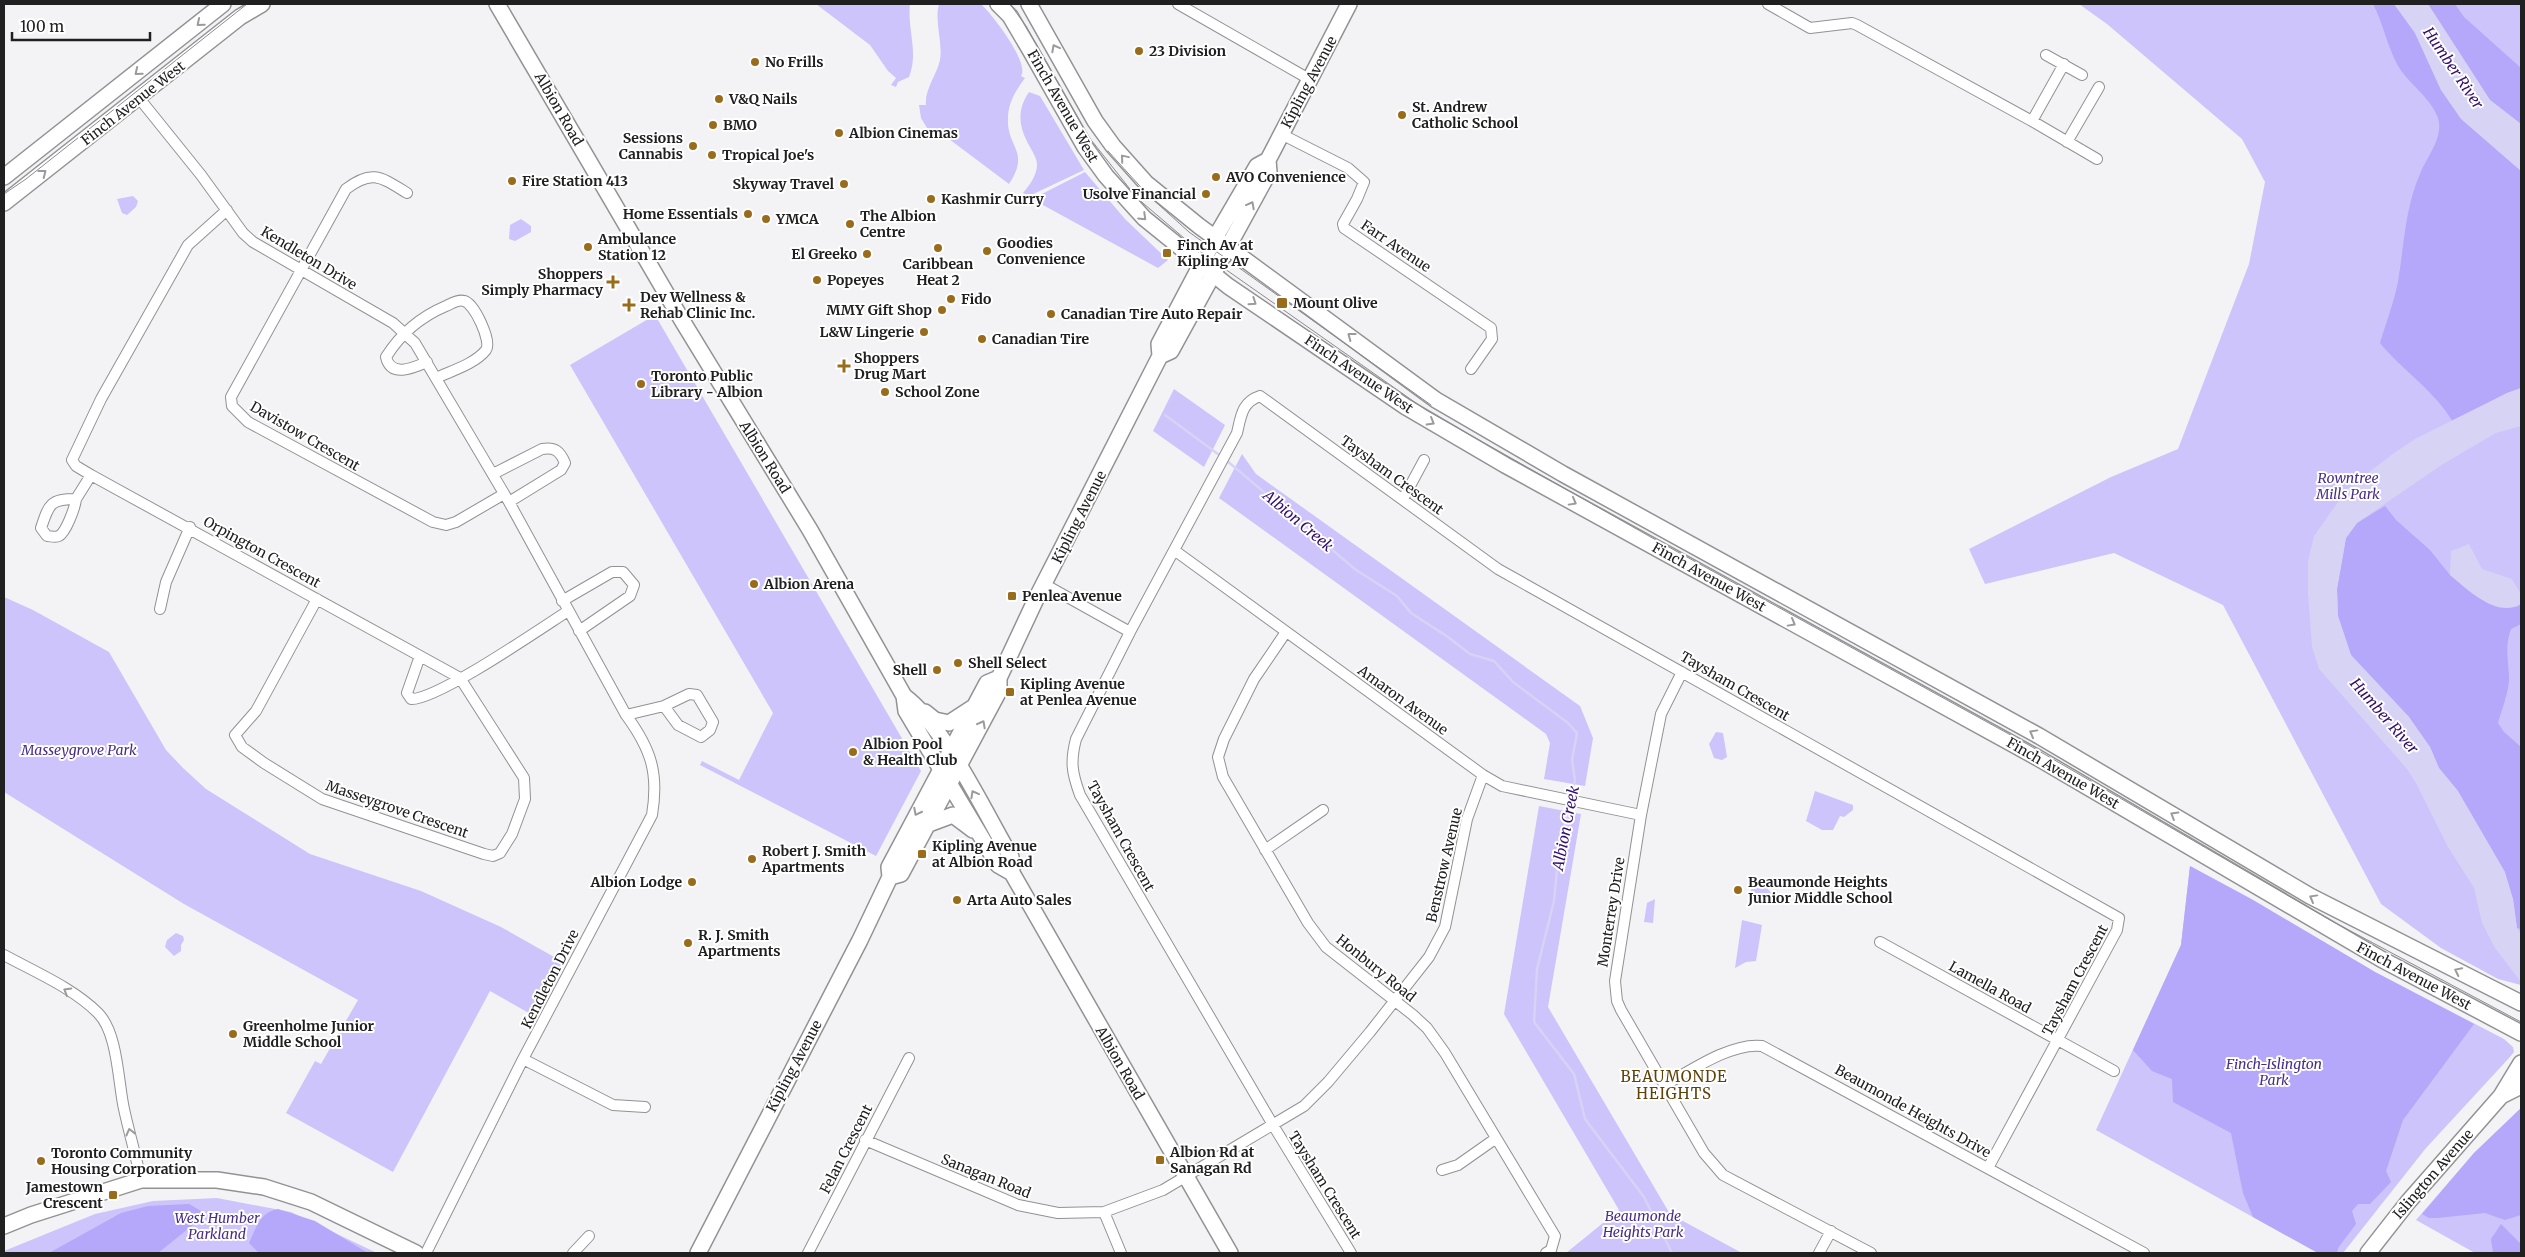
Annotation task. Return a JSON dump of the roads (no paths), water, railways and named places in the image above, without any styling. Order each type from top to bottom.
[{"type":"main road","name":"Finch Avenue West","points":[[4,177],[222,4]]},
{"type":"main road","name":"Finch Avenue West","points":[[4,203],[240,17],[262,4]]},
{"type":"main road","name":"Finch Avenue West","points":[[998,4],[1015,24],[1085,148],[1106,176],[1144,218],[1207,270],[1406,407],[1497,460],[2038,758],[2381,959],[2516,1030]]},
{"type":"main road","name":"Finch Avenue West","points":[[1030,4],[1078,91],[1113,146],[1146,183],[1228,248],[1312,306],[1436,400],[1572,479],[2039,736],[2310,896],[2521,1003]]},
{"type":"main road","name":"Kipling Avenue","points":[[890,878],[901,874],[999,691],[999,678],[1044,584],[1160,356],[1159,344],[1207,270],[1228,248],[1269,172],[1268,160],[1349,4]]},
{"type":"main road","name":"Albion Road","points":[[500,7],[683,322],[810,530],[904,696],[906,710],[948,784],[998,865],[1012,873]]},
{"type":"main road","name":"Kipling Avenue","points":[[1207,270],[1215,238],[1257,166],[1268,160]]},
{"type":"main road","name":"Kipling Avenue","points":[[698,1253],[860,940],[890,878],[889,867],[940,769],[987,683],[999,678]]},
{"type":"main road","name":"Albion Road","points":[[904,696],[919,707],[959,766],[1011,857],[1012,873],[1184,1177],[1230,1253]]},
{"type":"main road","points":[[919,707],[935,720],[949,723],[975,706]]},
{"type":"main road","points":[[926,825],[953,815],[977,833]]},
{"type":"main road","name":"Islington Avenue","points":[[2368,1253],[2408,1202],[2501,1096],[2519,1066]]},
{"type":"main road","name":"Islington Avenue","points":[[2501,1096],[2521,1086]]},
{"type":"main road","points":[[4,1226],[31,1215],[141,1180],[203,1179],[241,1182],[264,1187],[320,1206],[416,1253]]},
{"type":"street","points":[[1178,4],[1309,79]]},
{"type":"street","points":[[1768,4],[1810,28],[1852,23],[2097,159]]},
{"type":"street","points":[[2046,55],[2082,75]]},
{"type":"street","points":[[2032,122],[2064,64]]},
{"type":"street","points":[[2068,142],[2099,86]]},
{"type":"street","name":"Kendleton Drive","points":[[139,98],[243,233],[253,242],[393,322],[405,332],[427,362],[493,474],[626,715],[641,735],[652,762],[656,782],[652,815],[523,1059],[426,1253]]},
{"type":"street","name":"Farr Avenue","points":[[1281,134],[1348,168],[1364,182],[1343,224],[1344,228],[1362,238],[1492,328],[1492,339],[1471,369]]},
{"type":"street","points":[[302,271],[340,198],[346,189],[360,178],[369,176],[389,182],[407,193]]},
{"type":"street","name":"Orpington Crescent","points":[[226,210],[188,245],[95,412],[72,460],[76,466],[91,475],[190,527],[460,678]]},
{"type":"street","name":"Davistow Crescent","points":[[302,271],[232,398],[232,406],[248,422],[433,522],[446,525],[456,522],[506,498]]},
{"type":"street","points":[[427,362],[402,371],[393,369],[387,364],[386,357],[405,332],[426,314],[458,301],[466,301],[471,305],[489,343],[486,350],[459,368],[436,378]]},
{"type":"street","name":"Taysham Crescent","points":[[1351,1253],[1273,1125],[1080,795],[1073,776],[1071,758],[1076,739],[1130,632],[1232,441],[1244,406],[1252,398],[1260,396],[1498,569],[2119,918],[2117,930],[2059,1041],[1988,1168]]},
{"type":"street","points":[[493,474],[542,449],[551,448],[560,452],[565,463],[561,470],[506,498]]},
{"type":"street","points":[[1403,499],[1424,460]]},
{"type":"street","points":[[76,499],[91,475]]},
{"type":"street","points":[[160,609],[166,582],[190,527]]},
{"type":"street","name":"Amaron Avenue","points":[[1174,550],[1483,775],[1502,786],[1641,815]]},
{"type":"street","points":[[562,601],[612,572],[623,572],[634,585],[630,596],[579,631]]},
{"type":"street","points":[[1044,584],[1130,632]]},
{"type":"street","name":"Masseygrove Crescent","points":[[317,599],[256,711],[235,735],[238,742],[264,763],[322,799],[493,856],[500,853],[512,834],[525,799],[524,778],[460,678]]},
{"type":"street","points":[[420,656],[407,693],[411,699],[422,698],[460,678],[568,611]]},
{"type":"street","name":"Honbury Road","points":[[1286,632],[1254,679],[1224,739],[1218,757],[1227,788],[1308,923],[1326,948],[1413,1015],[1438,1042],[1555,1236],[1551,1250],[1546,1253]]},
{"type":"street","name":"Monterrey Drive","points":[[1682,672],[1661,714],[1641,815],[1616,969],[1617,1001],[1704,1154],[1723,1175],[1871,1253]]},
{"type":"street","points":[[626,715],[664,706],[689,694],[697,695],[713,722],[710,730],[701,737],[678,725],[664,706]]},
{"type":"street","name":"Benstrow Avenue","points":[[1184,1177],[1304,1106],[1328,1082],[1429,957],[1445,927],[1467,819],[1483,775]]},
{"type":"street","points":[[1265,850],[1323,810]]},
{"type":"street","name":"Lamella Road","points":[[1880,942],[2114,1071]]},
{"type":"street","points":[[4,955],[74,995],[98,1014],[106,1024],[112,1043],[124,1107],[141,1180]]},
{"type":"street","name":"Beaumonde Heights Drive","points":[[1665,1085],[1735,1048],[1751,1044],[1762,1046],[2144,1253]]},
{"type":"street","name":"Felan Crescent","points":[[808,1253],[909,1058]]},
{"type":"street","points":[[523,1059],[613,1105],[645,1106]]},
{"type":"street","points":[[1442,1170],[1458,1165],[1495,1139]]},
{"type":"street","name":"Sanagan Road","points":[[865,1140],[1018,1205],[1058,1213],[1104,1212],[1163,1190],[1184,1177]]},
{"type":"street","points":[[1104,1212],[1121,1253]]},
{"type":"street","points":[[1819,1253],[1831,1231]]},
{"type":"street","points":[[573,1253],[588,1236]]},
{"type":"water","name":"Humber River","points":[[2394,4],[2428,4],[2490,100],[2521,124],[2521,171],[2461,119],[2441,90],[2415,33]]},
{"type":"water","name":"Humber River","points":[[2521,388],[2521,426],[2496,433],[2443,464],[2357,523],[2346,538],[2337,589],[2338,616],[2351,655],[2409,717],[2430,747],[2439,768],[2458,791],[2505,872],[2513,899],[2517,928],[2521,935],[2521,982],[2495,948],[2482,923],[2474,888],[2448,847],[2407,769],[2319,669],[2312,647],[2308,561],[2314,536],[2347,489],[2415,439],[2507,393]]},
{"type":"water","points":[[2469,544],[2482,569],[2512,579],[2521,594],[2521,604],[2512,608],[2492,605],[2474,594],[2450,575],[2451,551]]},
{"type":"waterway","name":"Albion Creek","points":[[1165,415],[1222,457]]},
{"type":"waterway","name":"Albion Creek","points":[[1226,460],[1356,570],[1397,596],[1411,613],[1470,654],[1494,661],[1513,682],[1568,723],[1577,733],[1572,760],[1575,780],[1571,796]]},
{"type":"waterway","name":"Albion Creek","points":[[1570,802],[1559,849],[1554,901],[1537,969],[1534,1022],[1574,1074],[1585,1119],[1644,1197],[1672,1253]]},
{"type":"tram line","points":[[4,194],[26,179],[247,4]]},
{"type":"tram line","points":[[1010,4],[1026,26],[1088,136],[1137,198],[1198,250],[1426,410],[1656,540],[2027,744],[2330,920],[2521,1022]]},
{"type":"tram line","points":[[1108,151],[1148,195],[1189,232],[1431,405]]},
{"type":"place","name":"23 Division","points":[[1139,51]]},
{"type":"place","name":"No Frills","points":[[755,62]]},
{"type":"place","name":"V&Q Nails","points":[[719,99]]},
{"type":"place","name":"St. Andrew Catholic School","points":[[1402,115]]},
{"type":"place","name":"BMO","points":[[713,125]]},
{"type":"place","name":"Albion Cinemas","points":[[839,133]]},
{"type":"place","name":"Sessions Cannabis","points":[[693,146]]},
{"type":"place","name":"Tropical Joe's","points":[[712,155]]},
{"type":"place","name":"AVO Convenience","points":[[1216,177]]},
{"type":"place","name":"Fire Station 413","points":[[512,181]]},
{"type":"place","name":"Skyway Travel","points":[[844,184]]},
{"type":"place","name":"Usolve Financial","points":[[1206,194]]},
{"type":"place","name":"Kashmir Curry","points":[[931,199]]},
{"type":"place","name":"Home Essentials","points":[[748,214]]},
{"type":"place","name":"YMCA","points":[[766,219]]},
{"type":"place","name":"The Albion Centre","points":[[850,224]]},
{"type":"place","name":"Ambulance Station 12","points":[[588,247]]},
{"type":"place","name":"Caribbean Heat 2","points":[[938,248]]},
{"type":"place","name":"Goodies Convenience","points":[[987,251]]},
{"type":"place","name":"Finch Av at Kipling Av","points":[[1167,253]]},
{"type":"place","name":"El Greeko","points":[[867,254]]},
{"type":"place","name":"Popeyes","points":[[817,280]]},
{"type":"place","name":"Shoppers Simply Pharmacy","points":[[613,282]]},
{"type":"place","name":"Fido","points":[[951,299]]},
{"type":"place","name":"Mount Olive","points":[[1282,303]]},
{"type":"place","name":"Dev Wellness & Rehab Clinic Inc.","points":[[629,305]]},
{"type":"place","name":"MMY Gift Shop","points":[[942,310]]},
{"type":"place","name":"Canadian Tire Auto Repair","points":[[1051,314]]},
{"type":"place","name":"L&W Lingerie","points":[[924,332]]},
{"type":"place","name":"Canadian Tire","points":[[982,339]]},
{"type":"place","name":"Shoppers Drug Mart","points":[[844,366]]},
{"type":"place","name":"Toronto Public Library - Albion","points":[[641,384]]},
{"type":"place","name":"School Zone","points":[[885,392]]},
{"type":"place","name":"Albion Arena","points":[[754,584]]},
{"type":"place","name":"Penlea Avenue","points":[[1012,596]]},
{"type":"place","name":"Shell Select","points":[[958,663]]},
{"type":"place","name":"Shell","points":[[937,670]]},
{"type":"place","name":"Kipling Avenue at Penlea Avenue","points":[[1010,692]]},
{"type":"place","name":"Albion Pool & Health Club","points":[[853,752]]},
{"type":"place","name":"Kipling Avenue at Albion Road","points":[[922,854]]},
{"type":"place","name":"Robert J. Smith Apartments","points":[[752,859]]},
{"type":"place","name":"Albion Lodge","points":[[692,882]]},
{"type":"place","name":"Beaumonde Heights Junior Middle School","points":[[1738,890]]},
{"type":"place","name":"Arta Auto Sales","points":[[957,900]]},
{"type":"place","name":"R. J. Smith Apartments","points":[[688,943]]},
{"type":"place","name":"Greenholme Junior Middle School","points":[[233,1034]]},
{"type":"place","name":"Albion Rd at Sanagan Rd","points":[[1160,1160]]},
{"type":"place","name":"Toronto Community Housing Corporation","points":[[41,1161]]},
{"type":"place","name":"Jamestown Crescent","points":[[113,1195]]},
{"type":"district","name":"BEAUMONDE HEIGHTS","points":[[1674,1086]]},
{"type":"park label","name":"Rowntree Mills Park","points":[[2348,486]]},
{"type":"park label","name":"Masseygrove Park","points":[[79,750]]},
{"type":"park label","name":"Finch-Islington Park","points":[[2274,1072]]},
{"type":"park label","name":"Beaumonde Heights Park","points":[[1643,1224]]},
{"type":"park label","name":"West Humber Parkland","points":[[217,1226]]}]
